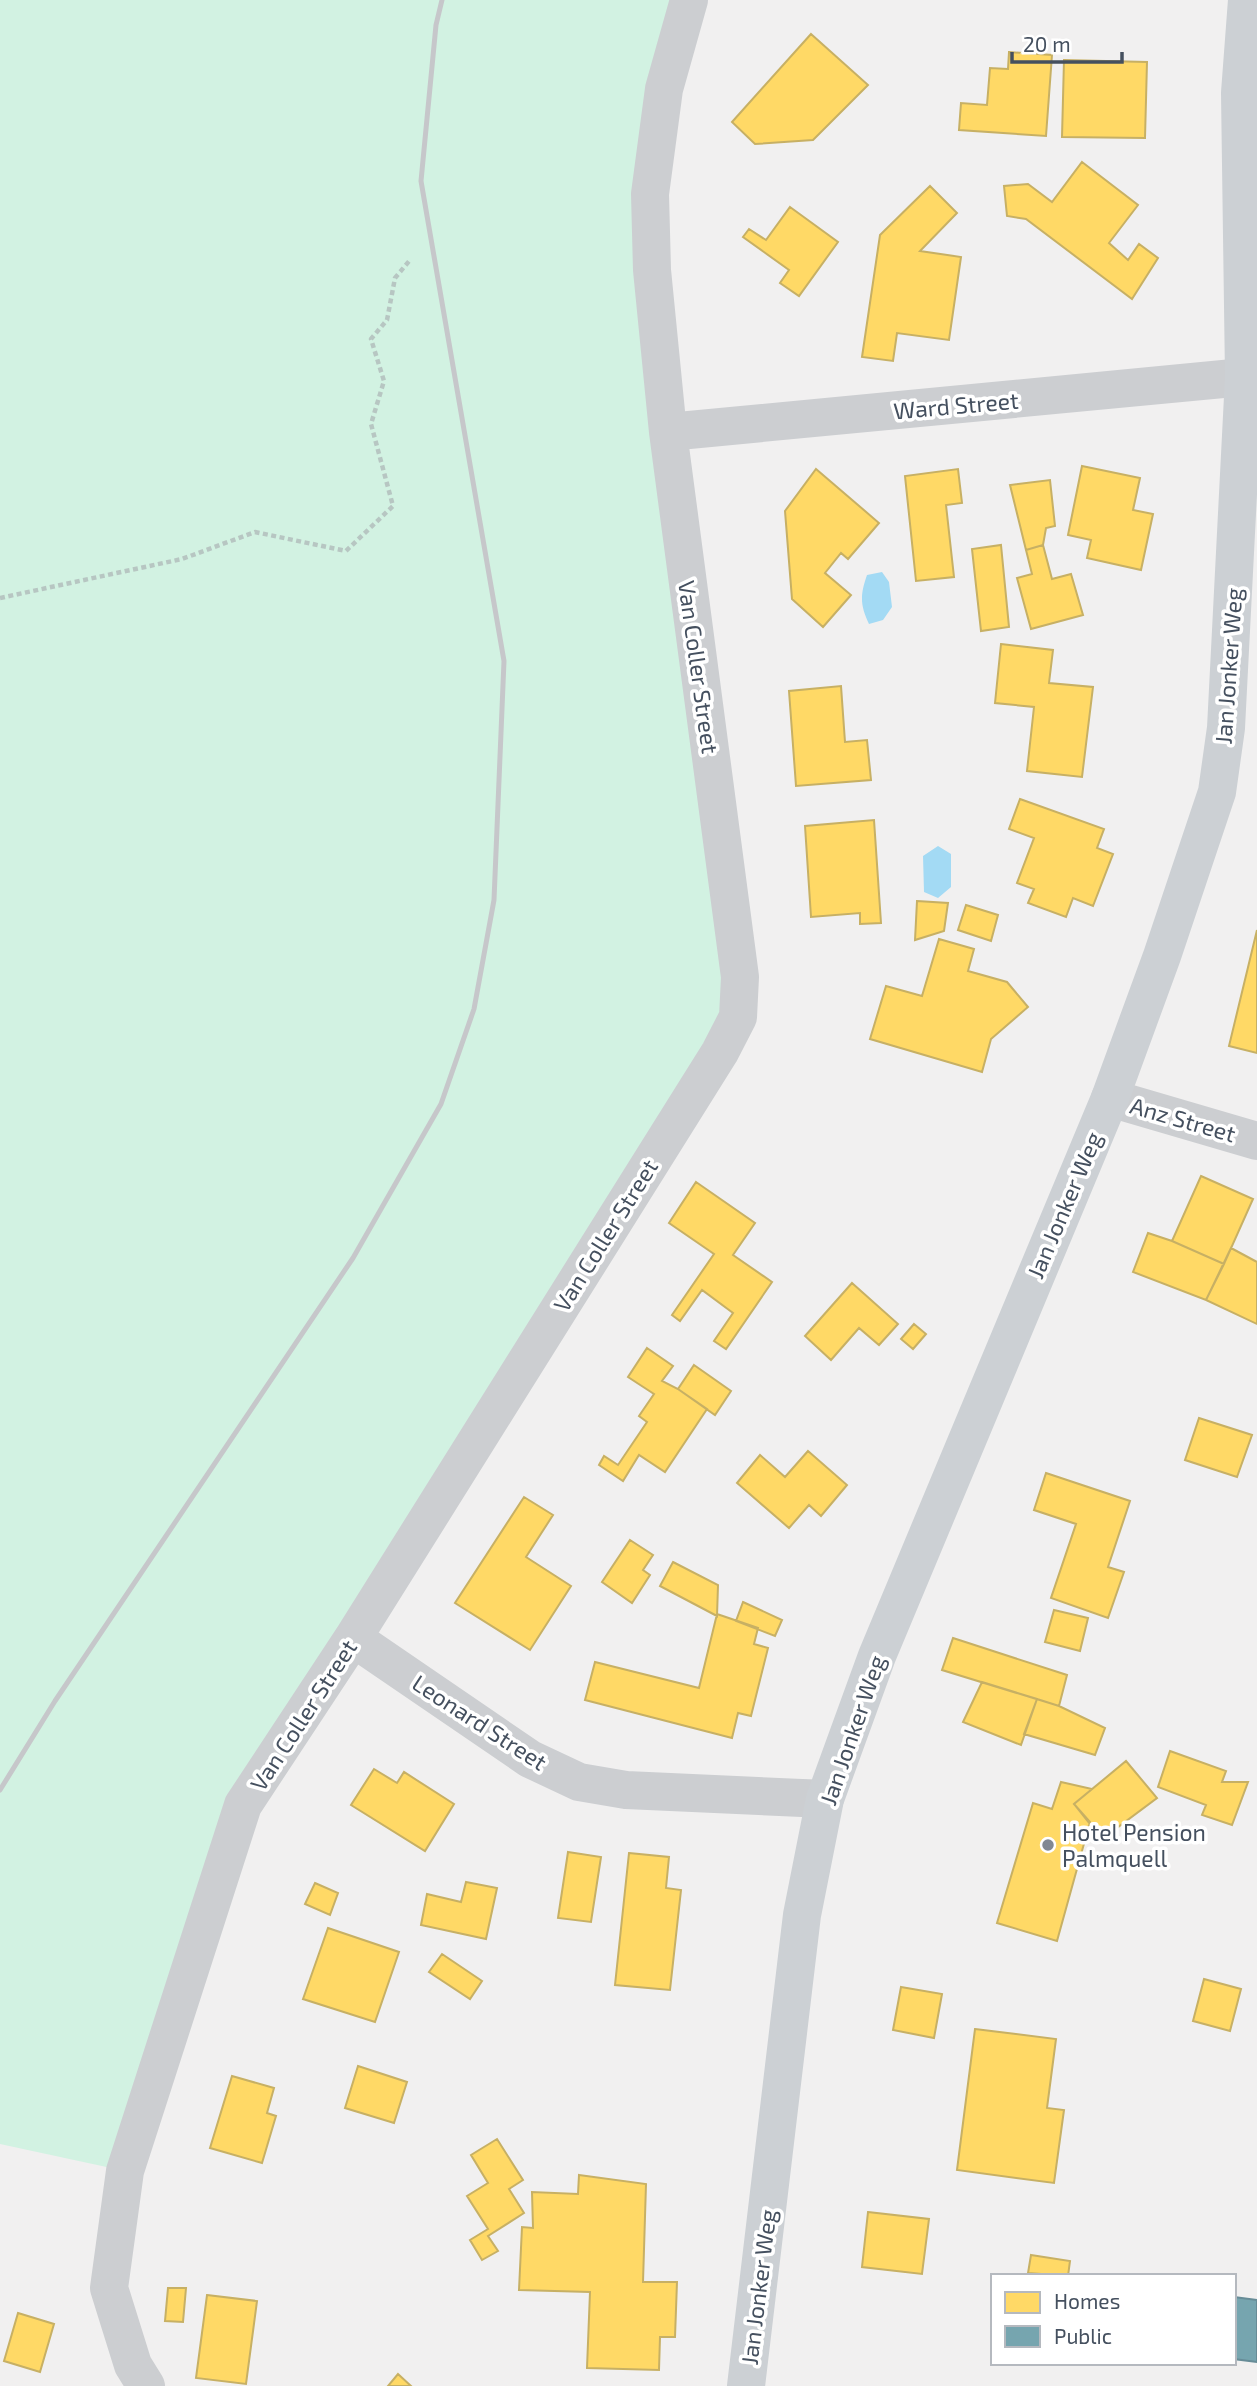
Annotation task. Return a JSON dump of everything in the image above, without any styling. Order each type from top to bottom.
[{"type":"main road","name":"Jan Jonker Weg","points":[[746,2386],[802,1915],[825,1799],[877,1656],[1110,1098],[1217,793],[1226,728],[1244,377],[1240,93],[1247,0]]},
{"type":"street","name":"Van Coller Street","points":[[146,2386],[133,2365],[109,2288],[125,2171],[243,1805],[353,1638],[720,1052],[738,1017],[740,977],[668,432],[652,270],[650,194],[664,89],[689,0]]},
{"type":"street","name":"Ward Street","points":[[668,432],[1244,377]]},
{"type":"street","name":"Anz Street","points":[[1110,1098],[1257,1141]]},
{"type":"street","name":"Leonard Street","points":[[353,1638],[530,1759],[579,1782],[626,1790],[825,1799]]},
{"type":"path","points":[[0,598],[182,559],[255,531],[346,551],[393,506],[371,424],[384,381],[371,338],[387,320],[395,278],[410,260]]},
{"type":"green space","points":[[0,0],[689,0],[650,194],[738,1017],[243,1805],[125,2171],[0,2144]]},
{"type":"water","points":[[882,572],[889,582],[892,607],[883,620],[869,624],[862,600],[863,588],[867,575]]},
{"type":"water","points":[[938,846],[951,854],[951,887],[938,898],[924,892],[923,856]]},
{"type":"building: Homes","points":[[811,34],[868,85],[813,140],[755,144],[732,122]]},
{"type":"building: Homes","points":[[1009,52],[1052,55],[1046,136],[959,130],[961,103],[987,105],[990,68],[1008,69]]},
{"type":"building: Homes","points":[[1064,60],[1147,62],[1145,138],[1062,137]]},
{"type":"building: Homes","points":[[1082,162],[1138,205],[1109,243],[1128,260],[1139,244],[1158,258],[1132,299],[1026,219],[1007,216],[1004,186],[1028,184],[1052,202]]},
{"type":"building: Homes","points":[[930,186],[957,213],[920,251],[961,257],[949,340],[897,333],[893,361],[862,357],[880,235]]},
{"type":"building: Homes","points":[[790,207],[838,242],[799,296],[780,283],[789,270],[743,237],[749,229],[766,240]]},
{"type":"building: Homes","points":[[1082,466],[1140,478],[1133,510],[1153,514],[1141,570],[1087,558],[1091,540],[1068,535]]},
{"type":"building: Homes","points":[[816,469],[879,523],[848,559],[841,553],[825,573],[851,595],[823,627],[792,599],[785,511]]},
{"type":"building: Homes","points":[[958,469],[962,503],[946,505],[954,577],[916,581],[905,476]]},
{"type":"building: Homes","points":[[1050,480],[1055,526],[1046,528],[1043,545],[1026,550],[1010,485]]},
{"type":"building: Homes","points":[[1001,545],[1009,627],[981,631],[972,549]]},
{"type":"building: Homes","points":[[1043,545],[1052,579],[1071,574],[1083,615],[1031,629],[1017,578],[1032,574],[1026,550]]},
{"type":"building: Homes","points":[[1001,644],[1053,650],[1049,683],[1093,687],[1082,777],[1027,771],[1034,707],[995,703]]},
{"type":"building: Homes","points":[[841,686],[845,742],[867,740],[871,780],[796,786],[789,691]]},
{"type":"building: Homes","points":[[1020,799],[1104,829],[1097,848],[1113,854],[1093,906],[1073,898],[1066,917],[1028,903],[1034,889],[1017,883],[1034,838],[1009,829]]},
{"type":"building: Homes","points":[[874,820],[881,923],[860,924],[860,913],[811,917],[805,826]]},
{"type":"building: Homes","points":[[917,901],[948,903],[944,931],[915,940]]},
{"type":"building: Homes","points":[[966,905],[998,915],[991,941],[958,930]]},
{"type":"building: Homes","points":[[1257,930],[1257,1053],[1229,1046]]},
{"type":"building: Homes","points":[[939,939],[974,949],[968,971],[1007,982],[1028,1007],[991,1039],[982,1072],[870,1039],[886,986],[922,996]]},
{"type":"building: Homes","points":[[1201,1176],[1253,1199],[1224,1264],[1172,1241]]},
{"type":"building: Homes","points":[[696,1182],[755,1223],[733,1255],[772,1282],[726,1349],[714,1341],[733,1313],[702,1290],[680,1321],[672,1315],[714,1254],[669,1223]]},
{"type":"building: Homes","points":[[1148,1233],[1224,1264],[1206,1300],[1133,1272]]},
{"type":"building: Homes","points":[[1231,1248],[1257,1262],[1257,1324],[1206,1300]]},
{"type":"building: Homes","points":[[852,1283],[898,1324],[879,1345],[859,1328],[831,1360],[805,1336]]},
{"type":"building: Homes","points":[[914,1324],[926,1334],[913,1349],[901,1339]]},
{"type":"building: Homes","points":[[647,1348],[673,1366],[662,1381],[707,1409],[665,1472],[639,1455],[623,1481],[599,1465],[604,1456],[618,1465],[647,1422],[639,1416],[654,1394],[628,1377]]},
{"type":"building: Homes","points":[[694,1365],[731,1391],[715,1415],[678,1389]]},
{"type":"building: Homes","points":[[1199,1418],[1252,1435],[1237,1477],[1185,1460]]},
{"type":"building: Homes","points":[[808,1451],[847,1485],[821,1516],[809,1505],[789,1528],[737,1483],[760,1455],[785,1477]]},
{"type":"building: Homes","points":[[1046,1473],[1130,1501],[1108,1567],[1124,1572],[1108,1618],[1051,1598],[1076,1524],[1034,1510]]},
{"type":"building: Homes","points":[[524,1497],[553,1515],[526,1557],[571,1586],[530,1650],[455,1603]]},
{"type":"building: Homes","points":[[630,1540],[653,1555],[643,1570],[650,1575],[632,1603],[602,1582]]},
{"type":"building: Homes","points":[[673,1562],[718,1585],[717,1616],[660,1586]]},
{"type":"building: Homes","points":[[743,1602],[782,1620],[775,1636],[736,1621]]},
{"type":"building: Homes","points":[[1054,1610],[1088,1618],[1080,1651],[1045,1642]]},
{"type":"building: Homes","points":[[717,1614],[758,1628],[754,1644],[768,1648],[751,1716],[738,1713],[732,1738],[585,1700],[595,1662],[699,1688]]},
{"type":"building: Homes","points":[[953,1638],[1067,1675],[1059,1706],[942,1670]]},
{"type":"building: Homes","points":[[982,1682],[1037,1699],[1021,1745],[963,1722]]},
{"type":"building: Homes","points":[[1037,1699],[1059,1706],[1105,1728],[1095,1755],[1024,1734]]},
{"type":"building: Homes","points":[[1170,1751],[1226,1771],[1222,1782],[1248,1782],[1232,1825],[1202,1815],[1206,1805],[1158,1787]]},
{"type":"building: Homes","points":[[1126,1761],[1157,1798],[1102,1839],[1074,1804]]},
{"type":"building: Homes","points":[[374,1769],[397,1783],[404,1772],[454,1804],[425,1851],[351,1805]]},
{"type":"building: Homes","points":[[1061,1782],[1092,1789],[1074,1804],[1090,1822],[1057,1941],[997,1923],[1033,1803],[1052,1809]]},
{"type":"building: Homes","points":[[568,1852],[601,1857],[591,1922],[558,1918]]},
{"type":"building: Homes","points":[[629,1853],[669,1857],[666,1888],[681,1890],[670,1990],[615,1985]]},
{"type":"building: Homes","points":[[466,1882],[497,1888],[486,1939],[421,1925],[427,1894],[461,1902]]},
{"type":"building: Homes","points":[[315,1883],[338,1893],[330,1915],[305,1904]]},
{"type":"building: Homes","points":[[328,1928],[399,1952],[375,2022],[303,1999]]},
{"type":"building: Homes","points":[[442,1954],[482,1981],[470,1999],[429,1972]]},
{"type":"building: Homes","points":[[1204,1979],[1241,1989],[1230,2031],[1193,2021]]},
{"type":"building: Homes","points":[[901,1987],[942,1994],[934,2038],[893,2030]]},
{"type":"building: Homes","points":[[975,2029],[1056,2039],[1047,2108],[1064,2110],[1054,2183],[957,2170]]},
{"type":"building: Homes","points":[[358,2066],[407,2082],[394,2123],[345,2108]]},
{"type":"building: Homes","points":[[232,2076],[274,2088],[267,2113],[276,2116],[262,2163],[210,2148]]},
{"type":"building: Homes","points":[[497,2139],[523,2180],[509,2189],[524,2213],[488,2236],[498,2251],[482,2260],[470,2240],[488,2229],[467,2196],[488,2183],[471,2155]]},
{"type":"building: Homes","points":[[579,2175],[646,2184],[643,2282],[677,2282],[675,2337],[660,2337],[659,2370],[587,2368],[590,2292],[519,2290],[522,2227],[533,2228],[532,2192],[578,2194]]},
{"type":"building: Homes","points":[[868,2212],[929,2219],[922,2274],[862,2267]]},
{"type":"building: Homes","points":[[1031,2255],[1070,2261],[1068,2274],[1028,2273]]},
{"type":"building: Homes","points":[[168,2288],[186,2288],[183,2322],[165,2321]]},
{"type":"building: Homes","points":[[207,2295],[257,2301],[246,2384],[196,2378]]},
{"type":"building: Homes","points":[[18,2313],[54,2324],[40,2372],[4,2361]]},
{"type":"building: Homes","points":[[398,2374],[411,2386],[388,2386]]},
{"type":"building: Public","points":[[1236,2297],[1257,2300],[1257,2362],[1236,2359]]},
{"type":"railway","points":[[0,1790],[55,1701],[353,1258],[441,1104],[474,1009],[494,900],[504,661],[421,181],[436,25],[442,0]]},
{"type":"place","name":"Hotel Pension Palmquell","points":[[1048,1845]]}]
